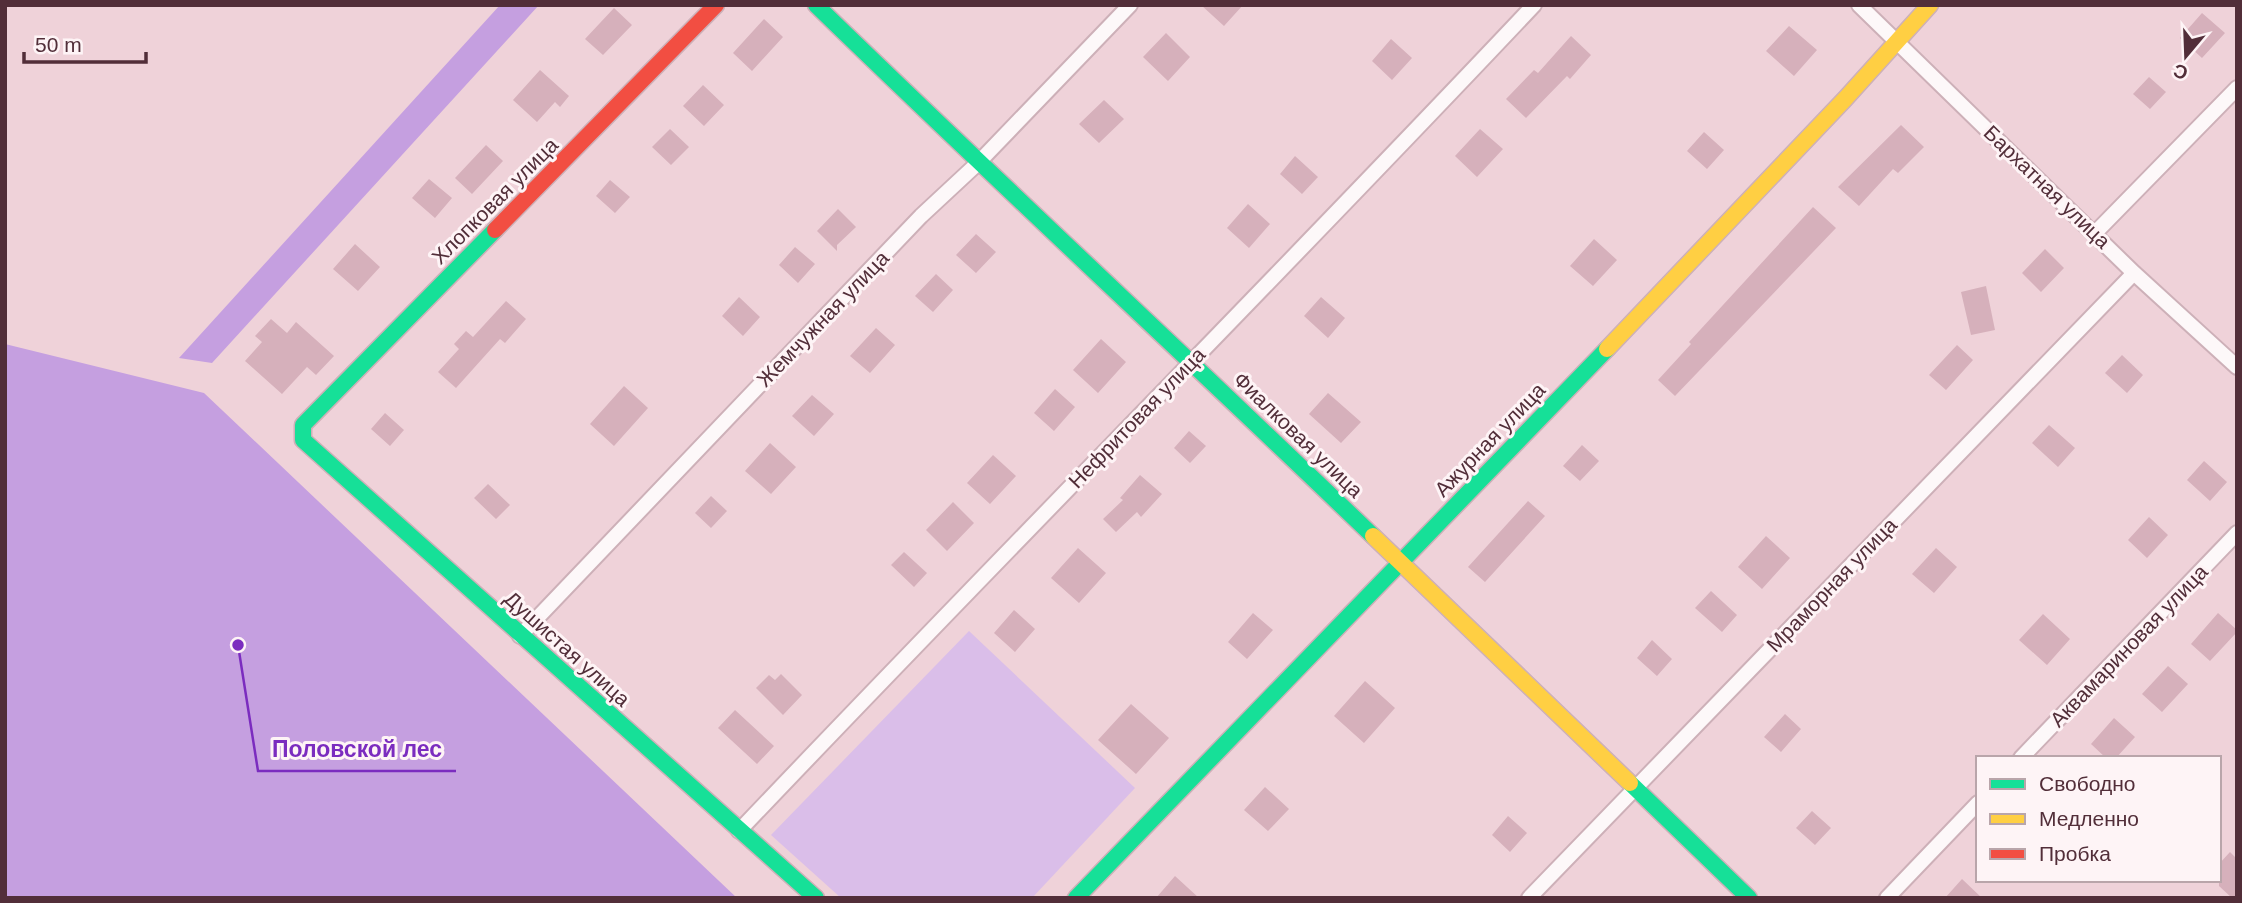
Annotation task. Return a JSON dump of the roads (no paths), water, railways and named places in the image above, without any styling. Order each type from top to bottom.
[{"type":"street","name":"Хлопковая улица","points":[[303,425],[716,5]]},
{"type":"street","name":"Фиалковая улица","points":[[816,5],[978,163],[1192,362],[1749,898]]},
{"type":"street","name":"Жемчужная улица","points":[[520,636],[921,216],[978,163],[1130,5]]},
{"type":"street","name":"Нефритовая улица","points":[[739,831],[1534,5]]},
{"type":"street","name":"Бархатная улица","points":[[1859,5],[2134,273],[2237,367]]},
{"type":"street","name":"Ажурная улица","points":[[1076,898],[1401,564],[1826,120],[1930,5]]},
{"type":"street","points":[[2094,234],[2237,88]]},
{"type":"street","name":"Мраморная улица","points":[[1529,898],[2134,273]]},
{"type":"street","name":"Душистая улица","points":[[303,425],[303,440],[816,898]]},
{"type":"street","name":"Аквамариновая улица","points":[[2023,756],[2237,533]]},
{"type":"street","points":[[1887,898],[1976,805]]},
{"type":"place","name":"Половской лес","points":[[238,645]]}]
